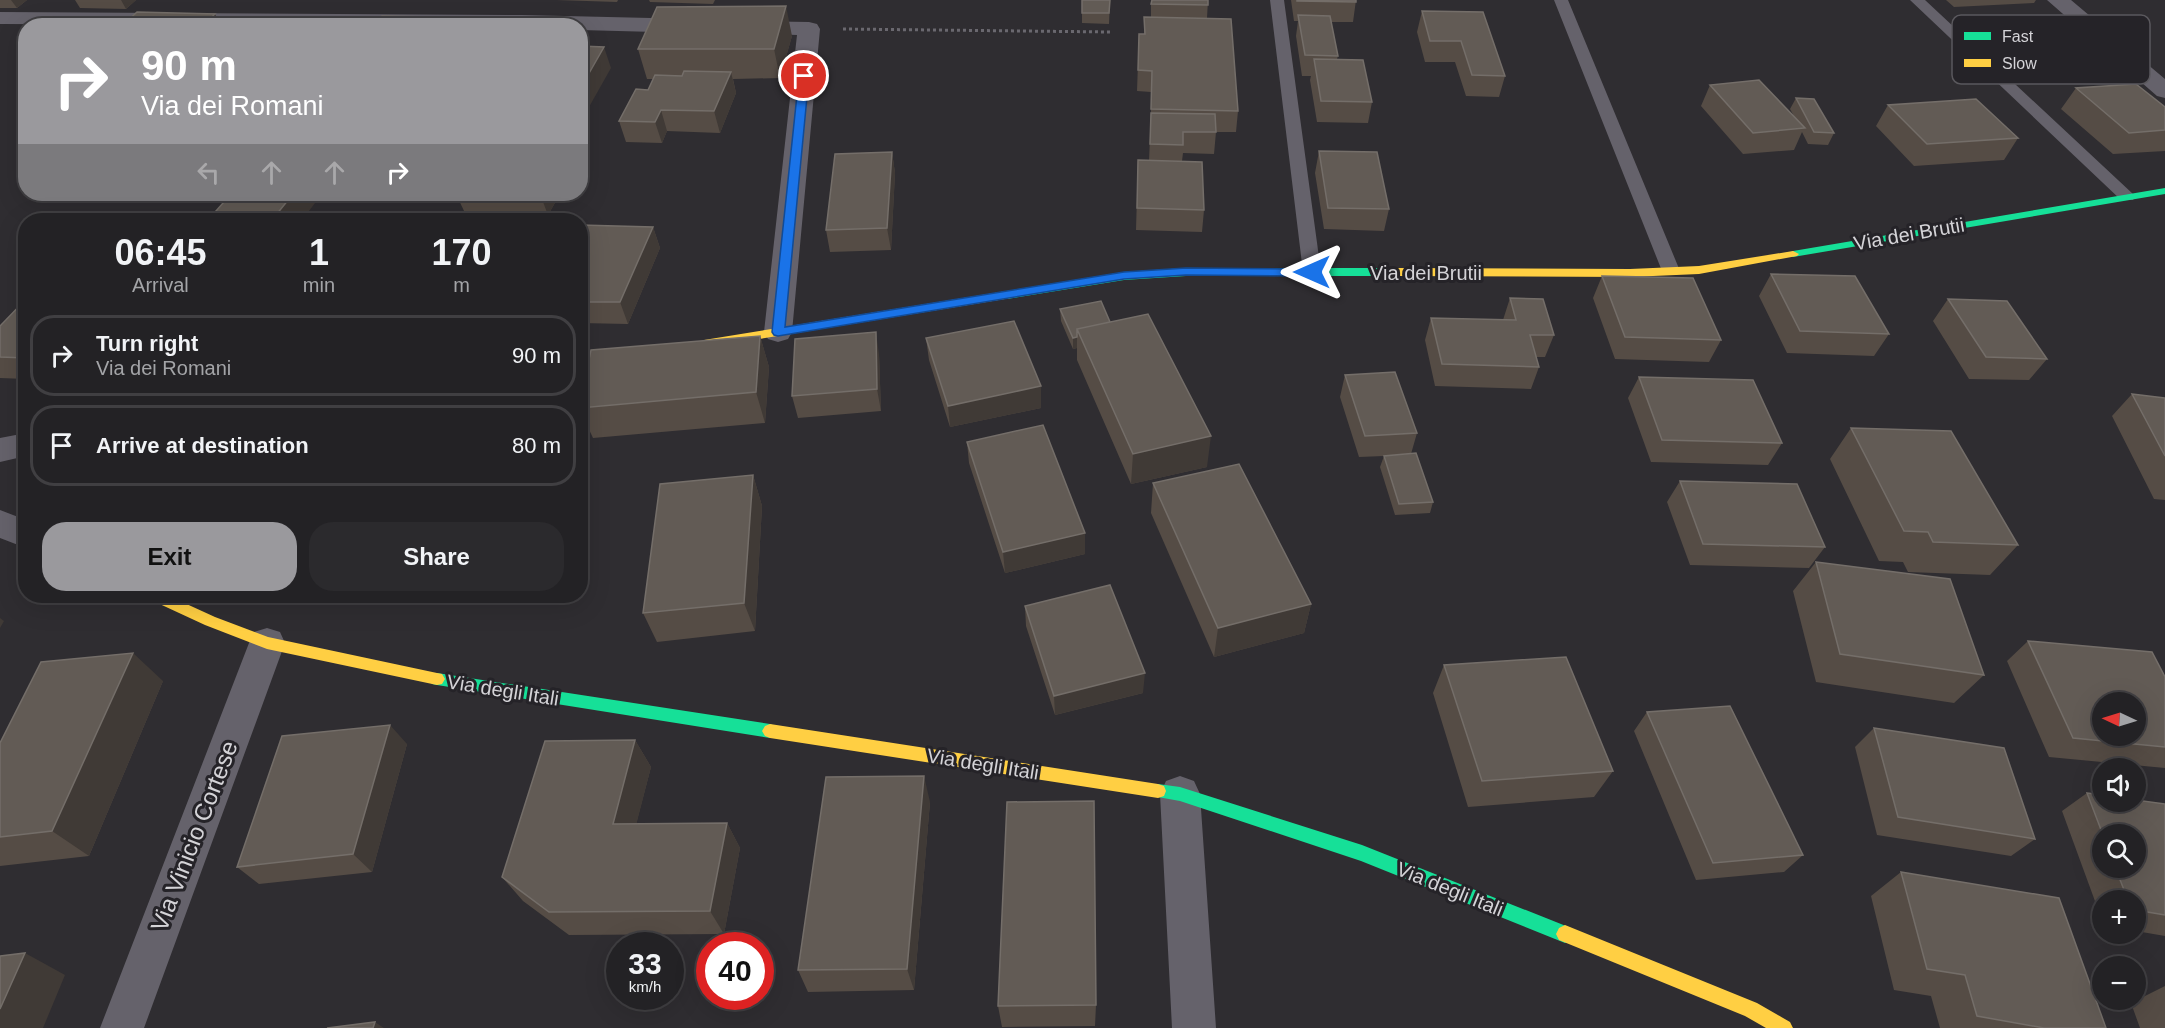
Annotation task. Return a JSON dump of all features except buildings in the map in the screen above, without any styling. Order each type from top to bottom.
[{"type":"street","points":[[2058,0],[2076,15]]},
{"type":"street","points":[[0,18],[18,18]]},
{"type":"street","points":[[588,24],[809,29],[778,332]]},
{"type":"street","points":[[2150,78],[2165,91]]},
{"type":"street","name":"Via dei Brutii","points":[[685,347],[1124,276],[1186,272],[1699,270],[2165,191]]},
{"type":"street","points":[[588,363],[650,353]]},
{"type":"street","points":[[0,450],[18,446]]},
{"type":"street","points":[[0,523],[18,531]]},
{"type":"street","name":"Via degli Itali","points":[[171,603],[267,643],[416,676],[1180,794],[1362,853],[1750,1009],[1784,1028]]},
{"type":"street","name":"Via Vinicio Cortese","points":[[122,1028],[267,643]]},
{"type":"street","points":[[1180,794],[1194,1028]]},
{"type":"lane","points":[[1277,0],[1312,272]]},
{"type":"lane","points":[[1561,0],[1671,271]]},
{"type":"lane","points":[[1917,0],[1952,33]]},
{"type":"lane","points":[[2007,84],[2127,197]]},
{"type":"path","points":[[809,29],[1112,32]]},
{"type":"traffic: fast","points":[[1793,254],[2165,191]]},
{"type":"traffic: fast","points":[[1007,295],[1124,276],[1186,272],[1398,272]]},
{"type":"traffic: fast","points":[[588,364],[632,356]]},
{"type":"traffic: fast","points":[[437,679],[770,731]]},
{"type":"traffic: fast","points":[[1158,791],[1180,794],[1362,853],[1565,934]]},
{"type":"traffic: slow","points":[[1398,272],[1630,273],[1699,270],[1793,254]]},
{"type":"traffic: slow","points":[[704,344],[1007,295]]},
{"type":"traffic: slow","points":[[171,603],[267,643],[437,679]]},
{"type":"traffic: slow","points":[[770,731],[1158,791]]},
{"type":"traffic: slow","points":[[1565,934],[1751,1009],[1784,1028]]},
{"type":"route","points":[[804,76],[778,332],[1124,276],[1186,272],[1312,272]]}]
